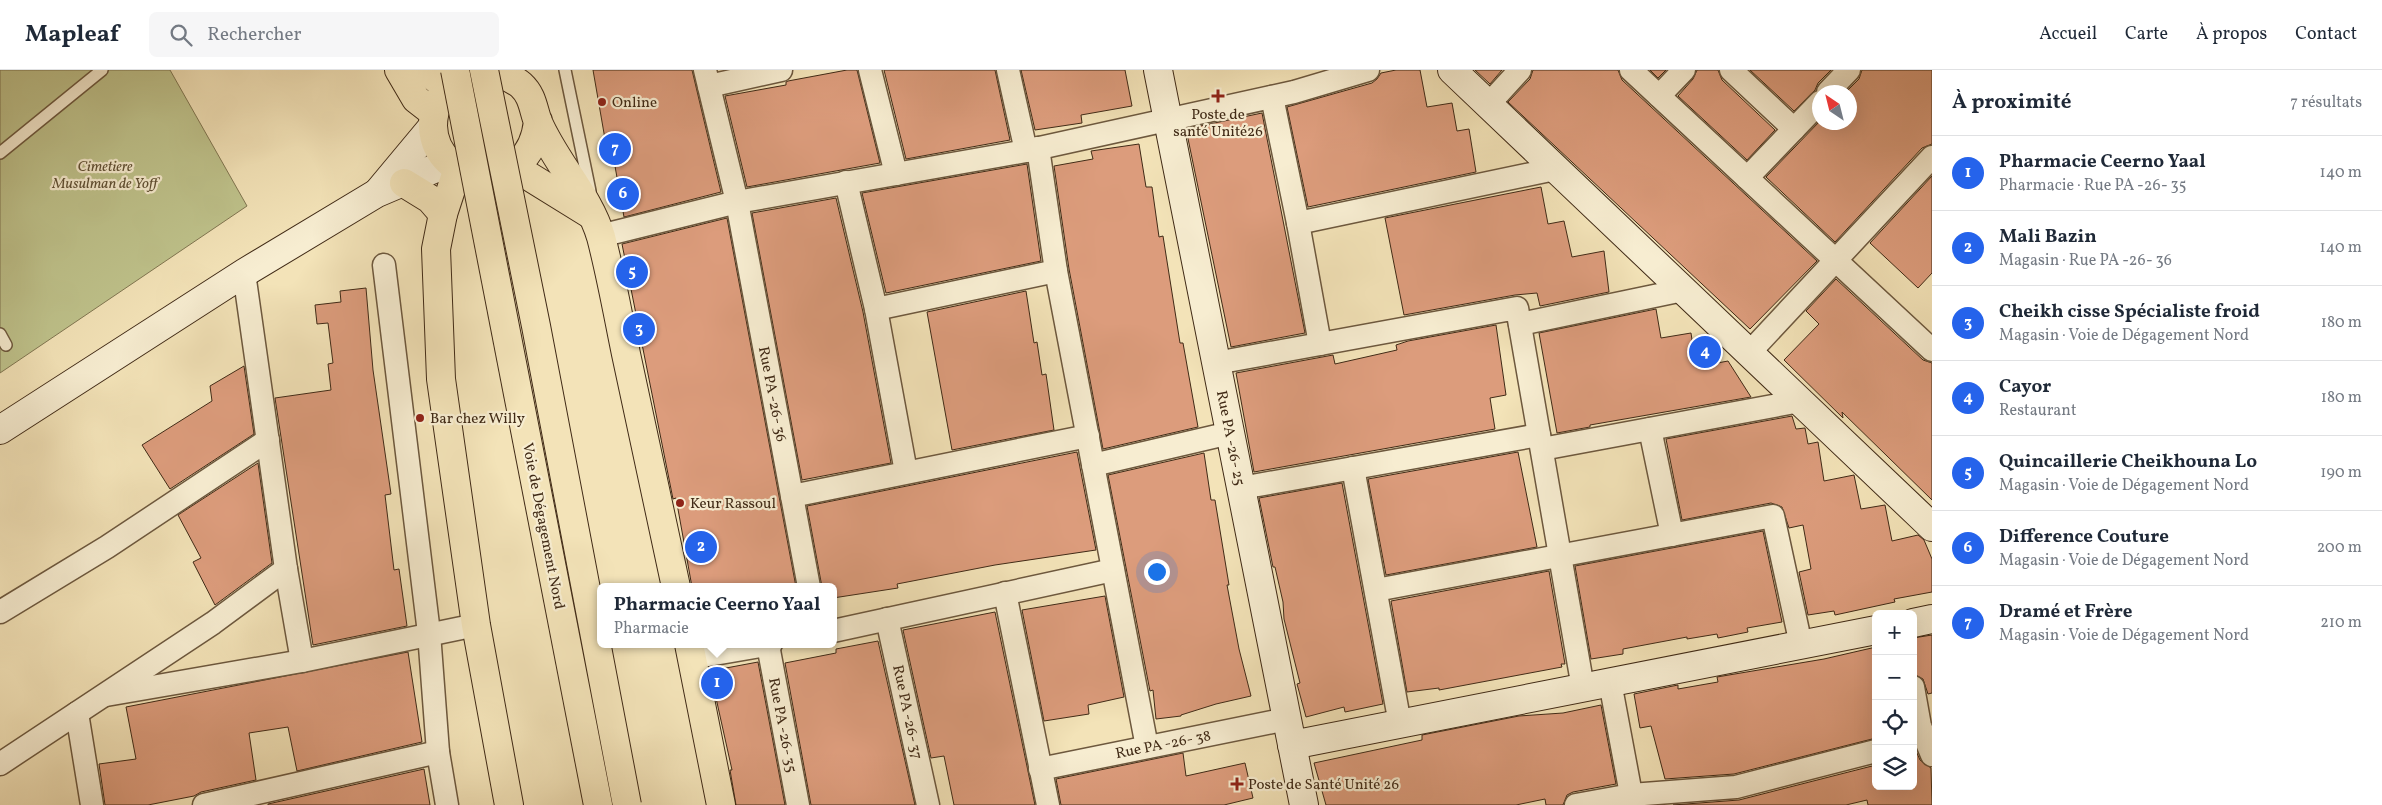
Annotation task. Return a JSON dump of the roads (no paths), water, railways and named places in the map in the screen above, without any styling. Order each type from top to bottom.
[{"type":"main road","points":[[399,70],[416,99],[434,119]]},
{"type":"main road","points":[[426,70],[457,80],[470,74],[493,71],[521,85],[530,83],[538,121],[596,226],[675,583]]},
{"type":"main road","name":"Voie de Dégagement Nord","points":[[493,71],[536,326],[597,647]]},
{"type":"main road","points":[[451,79],[439,99],[434,119],[435,140],[441,152],[454,165],[474,175],[488,176],[514,168],[524,159],[532,147],[538,121]]},
{"type":"main road","name":"Voie de Dégagement Nord","points":[[451,79],[598,805]]},
{"type":"main road","points":[[454,165],[436,248],[441,379],[476,624],[509,805]]},
{"type":"main road","points":[[514,168],[596,226]]},
{"type":"main road","points":[[436,248],[488,176]]},
{"type":"main road","points":[[404,183],[430,199],[443,214]]},
{"type":"main road","name":"Voie de Dégagement Nord","points":[[597,648],[627,805]]},
{"type":"main road","points":[[690,651],[721,805]]},
{"type":"street","points":[[707,78],[780,70]]},
{"type":"street","points":[[870,70],[896,174]]},
{"type":"street","points":[[1008,70],[1032,150],[1147,747]]},
{"type":"street","name":"Rue PA -26- 25","points":[[1158,70],[1304,805]]},
{"type":"street","points":[[596,226],[1032,150],[1272,97],[1368,70]]},
{"type":"street","points":[[1452,70],[1932,527]]},
{"type":"street","points":[[1488,105],[1520,70]]},
{"type":"street","points":[[1631,70],[1835,261],[1929,341]]},
{"type":"street","points":[[1659,96],[1684,70]]},
{"type":"street","points":[[1731,70],[1794,129]]},
{"type":"street","points":[[1835,85],[1849,70]]},
{"type":"street","name":"Rue PA -26- 36","points":[[707,78],[737,202],[808,583]]},
{"type":"street","points":[[1272,97],[1320,344]]},
{"type":"street","points":[[1747,178],[1812,110]]},
{"type":"street","points":[[377,193],[434,119]]},
{"type":"street","points":[[1749,353],[1932,157]]},
{"type":"street","points":[[0,430],[244,272],[377,193],[454,165]]},
{"type":"street","points":[[1298,223],[1555,169]]},
{"type":"street","points":[[846,182],[876,309],[906,472]]},
{"type":"street","points":[[384,265],[429,632],[438,752],[447,805]]},
{"type":"street","points":[[876,309],[1056,271]]},
{"type":"street","points":[[244,272],[286,569],[302,661]]},
{"type":"street","points":[[1520,324],[1682,290]]},
{"type":"street","points":[[1216,363],[1517,308],[1583,688]]},
{"type":"street","points":[[1241,488],[1353,468],[1650,429],[1800,401]]},
{"type":"street","points":[[1650,429],[1672,535]]},
{"type":"street","points":[[1093,465],[1230,433]]},
{"type":"street","points":[[792,496],[1088,436]]},
{"type":"street","points":[[0,612],[107,548],[268,440]]},
{"type":"street","points":[[1353,468],[1400,724]]},
{"type":"street","points":[[1376,590],[1774,516],[1801,645]]},
{"type":"street","points":[[0,764],[213,623],[286,569]]},
{"type":"street","points":[[837,630],[1113,570]]},
{"type":"street","points":[[1005,593],[1048,805]]},
{"type":"street","name":"Rue PA -26- 37","points":[[887,619],[928,805]]},
{"type":"street","points":[[1917,622],[1932,619]]},
{"type":"street","points":[[106,695],[302,661],[429,632],[476,624]]},
{"type":"street","points":[[1289,732],[1400,724],[1872,631]]},
{"type":"street","points":[[690,651],[730,648]]},
{"type":"street","name":"Rue PA -26- 35","points":[[771,648],[798,805]]},
{"type":"street","points":[[1610,682],[1632,800]]},
{"type":"street","points":[[1915,700],[1924,744]]},
{"type":"street","points":[[77,713],[92,805]]},
{"type":"street","name":"Rue PA -26- 38","points":[[1040,769],[1147,747],[1289,732]]},
{"type":"street","points":[[204,805],[438,752]]},
{"type":"street","points":[[1576,805],[1632,800],[1738,796],[1872,753]]},
{"type":"lane","points":[[0,153],[102,70]]},
{"type":"lane","points":[[565,70],[596,226]]},
{"type":"lane","points":[[0,334],[6,345]]},
{"type":"place","name":"Poste de santé Unité26","points":[[1218,96]]},
{"type":"place","name":"Online","points":[[602,102]]},
{"type":"place","name":"Dramé et Frère","points":[[615,149]]},
{"type":"place","name":"Difference Couture","points":[[623,194]]},
{"type":"place","name":"Quincaillerie Cheikhouna Lo","points":[[632,272]]},
{"type":"place","name":"Cheikh cisse Spécialiste froid","points":[[639,329]]},
{"type":"place","name":"Cayor","points":[[1705,352]]},
{"type":"place","name":"Bar chez Willy","points":[[420,418]]},
{"type":"place","name":"Keur Rassoul","points":[[680,503]]},
{"type":"place","name":"Mali Bazin","points":[[701,547]]},
{"type":"place","name":"Pharmacie Ceerno Yaal","points":[[717,683]]},
{"type":"place","name":"Poste de Santé Unité 26","points":[[1237,784]]},
{"type":"park label","name":"Cimetiere Musulman de Yoff","points":[[105,174]]}]
